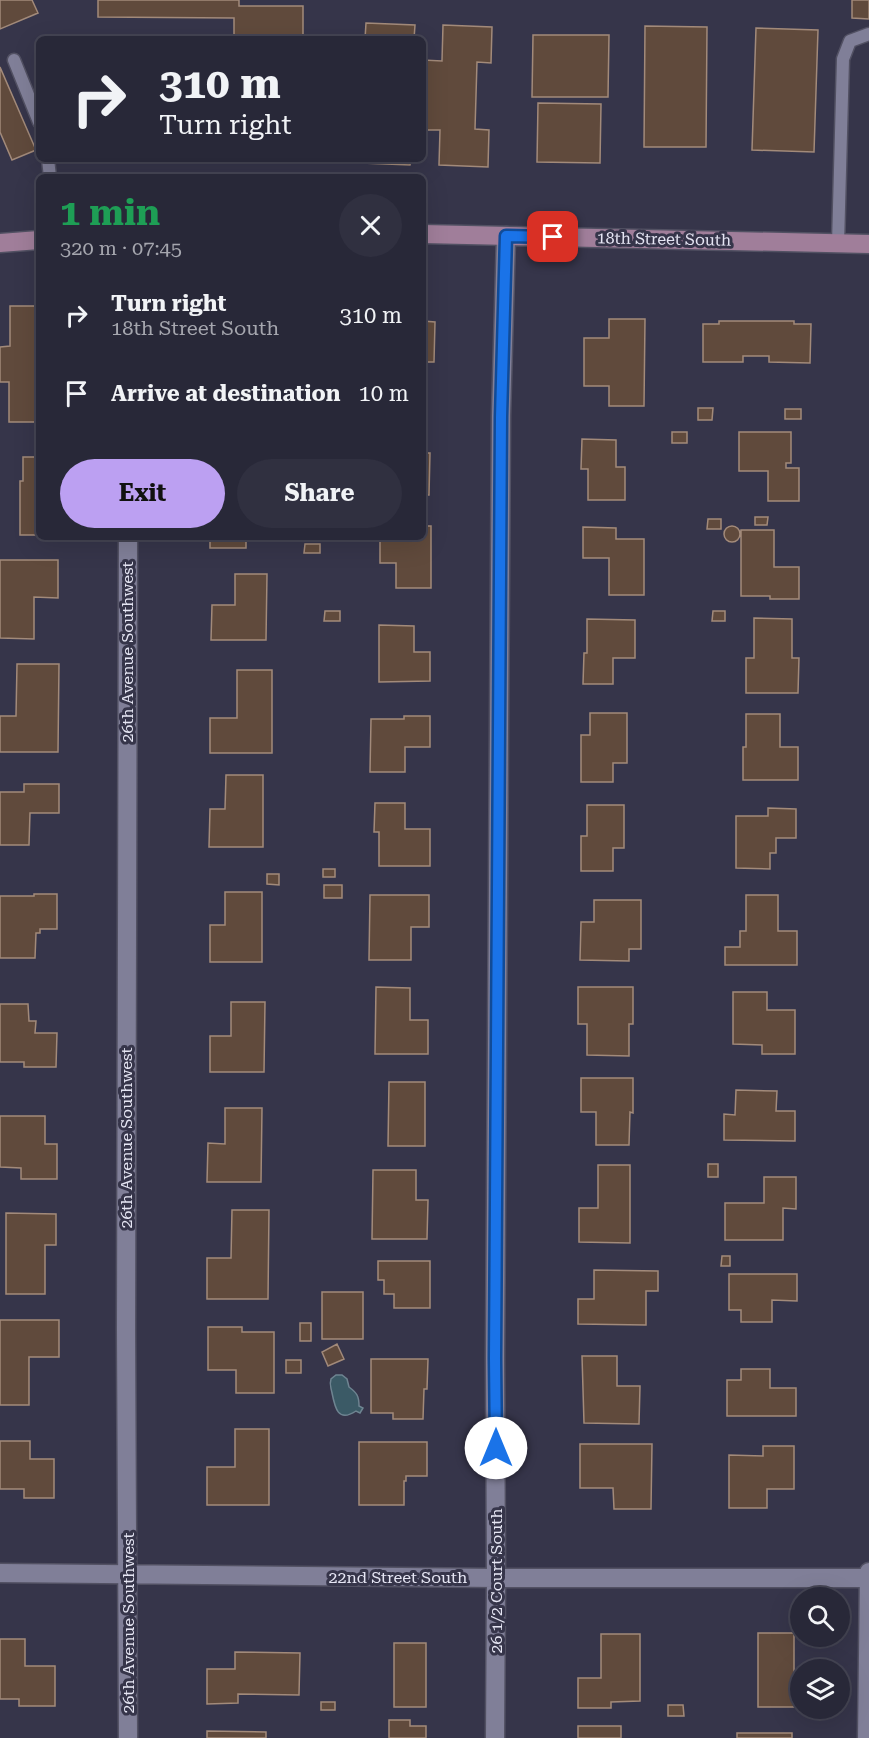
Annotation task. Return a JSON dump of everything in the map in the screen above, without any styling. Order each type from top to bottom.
[{"type":"street","name":"18th Street South","points":[[426,234],[869,244]]},
{"type":"street","name":"26 1/2 Court South","points":[[495,1738],[501,464],[506,236]]},
{"type":"street","points":[[0,243],[36,240]]},
{"type":"street","name":"26th Avenue Southwest","points":[[128,540],[126,1282],[128,1738]]},
{"type":"street","points":[[867,1738],[869,1572]]},
{"type":"street","name":"22nd Street South","points":[[0,1573],[496,1578],[869,1578]]},
{"type":"lane","points":[[838,244],[843,59],[849,41],[869,34]]},
{"type":"lane","points":[[14,60],[36,115]]},
{"type":"water","points":[[336,1375],[342,1375],[347,1379],[349,1387],[357,1395],[359,1406],[363,1408],[360,1413],[356,1411],[341,1415],[338,1412],[330,1384],[331,1379]]},
{"type":"building","points":[[0,0],[32,0],[38,13],[0,29]]},
{"type":"building","points":[[98,0],[239,0],[239,6],[303,6],[303,36],[234,36],[234,18],[98,17]]},
{"type":"building","points":[[852,0],[869,0],[869,19],[852,18]]},
{"type":"building","points":[[366,23],[415,25],[414,36],[365,36]]},
{"type":"building","points":[[443,25],[492,27],[491,63],[477,62],[475,129],[489,130],[488,167],[439,165],[440,130],[426,130],[426,60],[442,61]]},
{"type":"building","points":[[645,26],[707,27],[706,147],[644,147]]},
{"type":"building","points":[[756,28],[818,30],[814,152],[752,150]]},
{"type":"building","points":[[533,35],[609,35],[608,97],[532,97]]},
{"type":"building","points":[[0,67],[36,150],[12,160],[0,132]]},
{"type":"building","points":[[538,103],[601,104],[600,163],[537,162]]},
{"type":"building","points":[[362,162],[410,162],[410,165]]},
{"type":"building","points":[[10,306],[36,306],[36,422],[9,422],[9,382],[0,382],[0,347],[10,346]]},
{"type":"building","points":[[609,319],[645,319],[644,406],[609,406],[609,386],[584,386],[584,338],[609,338]]},
{"type":"building","points":[[426,321],[435,322],[434,362],[426,362]]},
{"type":"building","points":[[719,321],[794,321],[794,324],[811,324],[810,363],[769,362],[769,356],[743,356],[743,362],[703,362],[703,324],[719,324]]},
{"type":"building","points":[[698,408],[713,408],[712,420],[698,420]]},
{"type":"building","points":[[785,409],[801,409],[801,419],[785,419]]},
{"type":"building","points":[[672,432],[687,432],[687,443],[672,443]]},
{"type":"building","points":[[739,432],[791,432],[791,463],[786,463],[786,468],[799,468],[799,501],[768,501],[768,471],[739,471]]},
{"type":"building","points":[[582,439],[616,440],[616,467],[625,467],[625,500],[588,500],[588,469],[581,469]]},
{"type":"building","points":[[426,453],[430,453],[429,495],[426,495]]},
{"type":"building","points":[[23,457],[36,457],[36,535],[20,535],[20,481],[23,481]]},
{"type":"building","points":[[755,517],[768,517],[767,525],[755,525]]},
{"type":"building","points":[[708,519],[721,519],[721,529],[707,529]]},
{"type":"building","points":[[426,526],[431,526],[431,588],[396,588],[396,563],[380,563],[380,540],[426,540]]},
{"type":"building","points":[[732,526],[738,528],[740,534],[738,540],[732,542],[726,540],[724,534],[726,528]]},
{"type":"building","points":[[583,527],[616,528],[616,539],[644,539],[644,595],[609,595],[609,558],[583,558]]},
{"type":"building","points":[[741,530],[774,530],[774,567],[799,567],[799,599],[741,596]]},
{"type":"building","points":[[210,540],[246,540],[246,548],[210,548]]},
{"type":"building","points":[[305,544],[320,544],[320,553],[304,553]]},
{"type":"building","points":[[0,560],[58,560],[58,598],[34,597],[34,639],[0,638]]},
{"type":"building","points":[[235,574],[267,574],[266,640],[211,640],[212,605],[235,605]]},
{"type":"building","points":[[325,611],[340,611],[340,621],[324,621]]},
{"type":"building","points":[[713,611],[725,611],[725,621],[712,621]]},
{"type":"building","points":[[754,618],[792,619],[792,658],[799,658],[798,693],[746,693],[746,658],[754,658]]},
{"type":"building","points":[[587,619],[635,620],[635,658],[613,658],[613,684],[583,684],[584,653],[587,653]]},
{"type":"building","points":[[379,625],[414,626],[414,652],[430,652],[430,681],[379,682]]},
{"type":"building","points":[[17,664],[59,664],[58,752],[0,752],[0,716],[16,716]]},
{"type":"building","points":[[237,670],[272,670],[272,753],[210,753],[210,718],[237,718]]},
{"type":"building","points":[[590,713],[627,713],[627,763],[613,763],[613,782],[581,782],[581,735],[590,735]]},
{"type":"building","points":[[746,714],[780,714],[780,747],[798,747],[798,780],[743,780]]},
{"type":"building","points":[[404,716],[430,716],[430,747],[405,747],[405,772],[370,772],[371,719],[404,719]]},
{"type":"building","points":[[226,775],[263,775],[263,847],[209,847],[210,809],[225,809]]},
{"type":"building","points":[[24,784],[59,784],[59,813],[30,813],[29,845],[0,845],[0,792],[24,792]]},
{"type":"building","points":[[375,803],[405,803],[405,829],[430,829],[430,866],[379,866],[379,832],[374,832]]},
{"type":"building","points":[[587,805],[624,805],[624,848],[613,848],[613,871],[581,871],[581,836],[587,836]]},
{"type":"building","points":[[768,808],[796,809],[796,838],[776,838],[776,853],[770,853],[770,869],[736,868],[736,816],[768,816]]},
{"type":"building","points":[[323,869],[335,869],[335,877],[323,877]]},
{"type":"building","points":[[267,874],[279,874],[279,885],[267,884]]},
{"type":"building","points":[[324,885],[342,885],[342,898],[324,898]]},
{"type":"building","points":[[225,892],[262,892],[262,962],[210,962],[210,925],[225,925]]},
{"type":"building","points":[[34,894],[57,894],[57,929],[40,929],[40,933],[36,933],[35,958],[0,958],[0,896],[34,896]]},
{"type":"building","points":[[370,895],[429,895],[429,927],[411,927],[411,960],[369,960]]},
{"type":"building","points":[[746,895],[778,895],[778,931],[797,931],[797,965],[725,965],[725,947],[740,947],[740,931],[746,931]]},
{"type":"building","points":[[594,900],[641,900],[641,949],[629,949],[629,961],[580,960],[581,922],[594,922]]},
{"type":"building","points":[[376,987],[410,988],[410,1020],[428,1020],[428,1054],[375,1054]]},
{"type":"building","points":[[578,987],[633,987],[633,1024],[629,1024],[629,1056],[587,1055],[587,1024],[578,1024]]},
{"type":"building","points":[[733,992],[767,992],[767,1010],[795,1010],[795,1054],[762,1054],[762,1045],[733,1044]]},
{"type":"building","points":[[231,1002],[265,1002],[264,1072],[210,1072],[210,1036],[231,1036]]},
{"type":"building","points":[[0,1004],[28,1004],[29,1021],[36,1021],[35,1033],[57,1033],[56,1067],[24,1067],[24,1062],[0,1062]]},
{"type":"building","points":[[581,1078],[633,1078],[633,1113],[630,1112],[629,1145],[596,1145],[596,1112],[581,1112]]},
{"type":"building","points":[[389,1082],[425,1082],[425,1146],[388,1146]]},
{"type":"building","points":[[736,1090],[777,1091],[776,1111],[795,1111],[795,1141],[724,1140],[724,1114],[735,1115]]},
{"type":"building","points":[[225,1108],[262,1108],[261,1182],[207,1182],[208,1143],[225,1144]]},
{"type":"building","points":[[0,1116],[45,1116],[45,1144],[57,1144],[57,1179],[21,1179],[21,1168],[0,1167]]},
{"type":"building","points":[[708,1164],[718,1164],[718,1177],[708,1177]]},
{"type":"building","points":[[598,1165],[630,1165],[630,1243],[579,1242],[579,1208],[598,1208]]},
{"type":"building","points":[[373,1170],[416,1170],[416,1200],[428,1200],[427,1239],[372,1239]]},
{"type":"building","points":[[764,1177],[796,1177],[796,1209],[783,1208],[783,1240],[725,1240],[725,1203],[764,1203]]},
{"type":"building","points":[[232,1210],[269,1210],[268,1299],[207,1299],[207,1258],[231,1258]]},
{"type":"building","points":[[6,1213],[56,1214],[56,1245],[45,1245],[45,1294],[6,1294]]},
{"type":"building","points":[[722,1256],[730,1256],[730,1266],[721,1266]]},
{"type":"building","points":[[378,1261],[430,1261],[430,1308],[394,1308],[394,1294],[384,1294],[384,1280],[378,1280]]},
{"type":"building","points":[[594,1270],[658,1271],[658,1291],[646,1291],[646,1325],[578,1324],[578,1299],[594,1299]]},
{"type":"building","points":[[729,1274],[797,1274],[797,1301],[772,1300],[772,1322],[741,1322],[741,1310],[729,1310]]},
{"type":"building","points":[[322,1292],[363,1292],[363,1339],[322,1339]]},
{"type":"building","points":[[0,1320],[59,1320],[59,1357],[29,1357],[29,1405],[0,1405]]},
{"type":"building","points":[[300,1323],[311,1323],[311,1341],[300,1341]]},
{"type":"building","points":[[208,1327],[242,1327],[242,1332],[274,1332],[274,1393],[236,1393],[236,1370],[208,1370]]},
{"type":"building","points":[[337,1344],[344,1359],[328,1366],[322,1352]]},
{"type":"building","points":[[582,1356],[617,1356],[617,1386],[640,1386],[639,1424],[584,1423]]},
{"type":"building","points":[[371,1359],[428,1359],[423,1419],[393,1419],[393,1413],[371,1413]]},
{"type":"building","points":[[286,1360],[301,1360],[301,1373],[286,1373]]},
{"type":"building","points":[[741,1369],[770,1369],[770,1388],[796,1388],[796,1416],[727,1416],[727,1380],[741,1380]]},
{"type":"building","points":[[235,1429],[269,1429],[269,1505],[207,1505],[207,1467],[235,1467]]},
{"type":"building","points":[[0,1441],[30,1441],[30,1459],[54,1459],[54,1498],[24,1498],[24,1489],[0,1489]]},
{"type":"building","points":[[359,1442],[427,1442],[427,1476],[406,1476],[404,1505],[359,1505]]},
{"type":"building","points":[[580,1444],[652,1444],[651,1509],[614,1509],[613,1488],[580,1488]]},
{"type":"building","points":[[763,1446],[794,1446],[794,1489],[767,1489],[767,1508],[729,1508],[729,1455],[763,1456]]},
{"type":"building","points":[[758,1633],[790,1633],[790,1647],[794,1647],[794,1659],[790,1659],[790,1707],[758,1707]]},
{"type":"building","points":[[601,1634],[640,1634],[640,1701],[611,1702],[611,1708],[578,1708],[578,1678],[601,1678]]},
{"type":"building","points":[[0,1639],[25,1639],[25,1666],[55,1666],[55,1706],[19,1706],[19,1699],[0,1699]]},
{"type":"building","points":[[394,1643],[426,1643],[426,1707],[394,1707]]},
{"type":"building","points":[[235,1652],[300,1653],[299,1695],[238,1694],[238,1703],[207,1704],[207,1669],[235,1669]]},
{"type":"building","points":[[321,1702],[335,1702],[335,1710],[321,1710]]},
{"type":"building","points":[[668,1705],[683,1705],[684,1716],[668,1716]]},
{"type":"building","points":[[389,1720],[410,1720],[410,1726],[426,1726],[426,1738],[389,1738]]},
{"type":"building","points":[[578,1726],[621,1726],[621,1738],[578,1738]]},
{"type":"building","points":[[207,1731],[266,1732],[266,1738],[207,1738]]},
{"type":"building","points":[[737,1733],[792,1733],[792,1738],[737,1738]]},
{"type":"route","points":[[496,1448],[501,464],[506,236],[553,237]]}]
